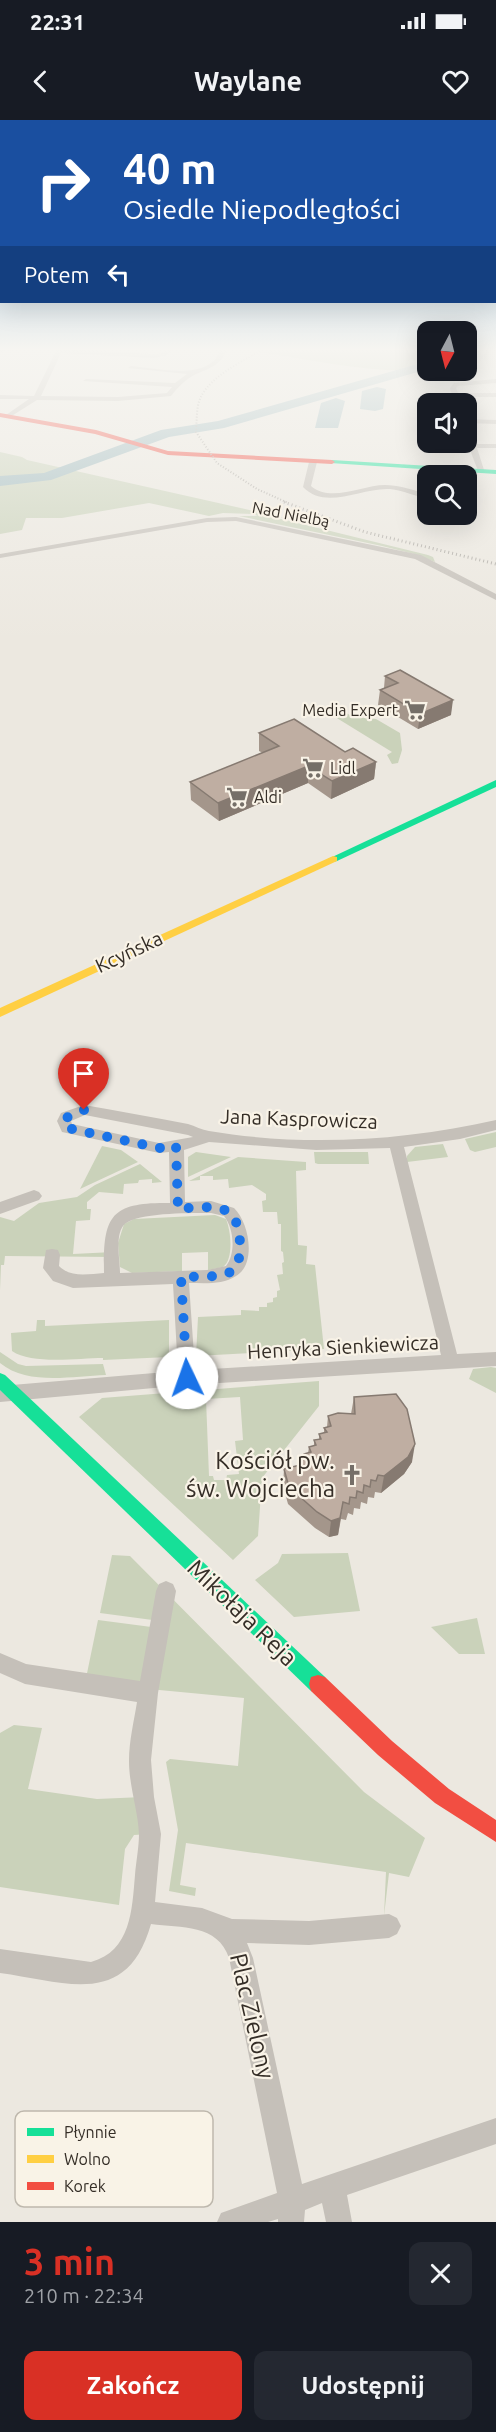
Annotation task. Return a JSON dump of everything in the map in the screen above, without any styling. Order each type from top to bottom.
[{"type":"street","points":[[138,445],[177,454],[387,466],[417,473]]},
{"type":"street","points":[[477,446],[496,446]]},
{"type":"street","points":[[476,453],[482,471]]},
{"type":"street","points":[[313,462],[307,487],[314,492],[334,495],[387,486],[417,494]]},
{"type":"street","points":[[387,466],[387,486]]},
{"type":"street","points":[[477,471],[496,472]]},
{"type":"street","name":"Nad Nielbą","points":[[0,556],[207,520],[236,519],[418,557],[496,597]]},
{"type":"street","name":"Kcyńska","points":[[259,891],[300,866],[496,775]]},
{"type":"street","name":"Kcyńska","points":[[0,1013],[496,783]]},
{"type":"street","name":"Jana Kasprowicza","points":[[207,1136],[193,1143],[159,1148],[75,1131],[67,1128],[64,1121],[76,1111],[93,1111],[189,1130],[207,1136],[322,1145],[396,1143],[435,1138],[496,1125]]},
{"type":"street","points":[[396,1143],[451,1362]]},
{"type":"street","points":[[176,1146],[178,1209]]},
{"type":"street","points":[[0,1208],[34,1196]]},
{"type":"street","points":[[52,1255],[51,1268],[59,1276],[73,1281],[225,1274],[233,1271],[240,1259],[238,1222],[231,1212],[217,1208],[135,1211],[119,1218],[113,1228],[112,1279]]},
{"type":"street","points":[[181,1277],[187,1378]]},
{"type":"street","name":"Henryka Sienkiewicza","points":[[6,1393],[187,1378],[496,1359]]},
{"type":"street","name":"Mikołaja Reja","points":[[0,1380],[6,1393],[385,1748],[442,1796],[496,1832]]},
{"type":"street","points":[[0,1961],[91,1974],[109,1969],[124,1957],[135,1940],[144,1912],[150,1834],[143,1797],[140,1760],[148,1693],[166,1591]]},
{"type":"street","points":[[0,1663],[25,1674],[148,1693]]},
{"type":"street","name":"Plac Zielony","points":[[144,1912],[216,1923],[228,1931],[241,1958],[291,2211]]},
{"type":"street","points":[[228,1931],[309,1933],[389,1926]]},
{"type":"street","points":[[230,2222],[291,2211],[332,2186],[496,2131]]},
{"type":"street","points":[[332,2186],[339,2222]]},
{"type":"green space","points":[[0,452],[294,520],[249,511],[428,555],[433,557],[435,562],[382,546],[239,516],[258,516],[253,514],[223,513],[209,516],[149,503],[62,518],[26,518],[22,530],[0,534]]},
{"type":"green space","points":[[338,708],[353,717],[376,719],[400,733],[402,750],[398,763],[392,764],[387,755],[392,752],[327,712]]},
{"type":"green space","points":[[496,1132],[496,1147],[475,1152],[470,1150],[465,1139]]},
{"type":"green space","points":[[443,1144],[448,1157],[407,1162],[407,1156],[415,1147]]},
{"type":"green space","points":[[102,1146],[121,1150],[138,1162],[80,1189]]},
{"type":"green space","points":[[196,1152],[231,1157],[188,1177],[188,1157]]},
{"type":"green space","points":[[314,1152],[368,1152],[369,1164],[318,1164],[315,1163]]},
{"type":"green space","points":[[238,1157],[306,1162],[306,1170],[296,1171],[298,1245],[307,1246],[306,1264],[315,1265],[324,1349],[196,1356],[198,1317],[241,1315],[241,1310],[259,1311],[259,1307],[267,1307],[267,1303],[273,1302],[273,1298],[277,1297],[277,1291],[280,1290],[277,1275],[283,1274],[282,1263],[284,1262],[281,1251],[281,1224],[278,1224],[277,1212],[263,1212],[262,1201],[266,1200],[266,1194],[252,1185],[229,1188],[228,1179],[213,1180],[213,1176],[200,1176],[200,1180],[189,1181]]},
{"type":"green space","points":[[140,1164],[162,1182],[152,1183],[152,1179],[124,1184],[123,1194],[99,1192],[87,1202],[87,1209],[91,1209],[90,1220],[76,1221],[73,1254],[113,1252],[113,1257],[5,1256],[4,1265],[1,1265],[0,1290],[0,1217],[14,1221],[39,1203],[77,1197],[95,1185]]},
{"type":"green space","points":[[215,1215],[226,1219],[229,1230],[229,1258],[223,1267],[208,1270],[208,1252],[182,1253],[182,1271],[132,1273],[120,1267],[118,1243],[124,1224],[134,1219]]},
{"type":"green space","points":[[37,1320],[45,1320],[45,1326],[169,1320],[169,1357],[103,1360],[103,1358],[43,1359],[31,1358],[12,1351],[11,1333],[36,1331]]},
{"type":"green space","points":[[0,1352],[18,1364],[26,1366],[103,1364],[106,1375],[51,1378],[24,1375],[0,1363]]},
{"type":"green space","points":[[496,1368],[496,1393],[469,1379],[473,1369]]},
{"type":"green space","points":[[319,1381],[319,1406],[262,1478],[258,1536],[233,1560],[79,1417],[102,1398]],"holes":[[[240,1397],[243,1440],[235,1441],[239,1474],[227,1475],[226,1480],[214,1480],[213,1476],[209,1476],[206,1399]]]},
{"type":"green space","points":[[348,1553],[360,1611],[294,1617],[255,1580],[278,1563],[282,1554]]},
{"type":"green space","points":[[112,1555],[130,1556],[364,1792],[425,1838],[409,1877],[389,1873],[384,1916],[386,1872],[186,1843],[180,1885],[196,1888],[195,1896],[169,1891],[178,1830],[166,1762],[170,1759],[238,1766],[244,1698],[85,1683],[98,1620],[159,1628],[160,1621],[100,1613]]},
{"type":"green space","points":[[477,1618],[485,1654],[459,1654],[431,1627]]},
{"type":"green space","points":[[14,1725],[42,1728],[28,1789],[97,1799],[143,1797],[150,1834],[134,1835],[125,1849],[119,1905],[0,1887],[0,1733]]},
{"type":"building","points":[[400,670],[453,700],[420,714],[380,690],[398,683],[385,676]]},
{"type":"building","points":[[294,719],[345,752],[353,748],[376,762],[332,781],[308,766],[218,803],[190,782],[279,746],[259,733]]},
{"type":"building","name":"Kościół pw. św. Wojciecha","points":[[396,1394],[407,1409],[415,1444],[408,1457],[384,1476],[378,1475],[376,1481],[371,1480],[370,1487],[364,1485],[363,1493],[357,1491],[356,1498],[350,1497],[349,1504],[343,1502],[340,1518],[331,1521],[317,1512],[289,1487],[284,1469],[300,1465],[298,1461],[305,1459],[304,1454],[311,1452],[309,1447],[316,1445],[314,1440],[321,1439],[319,1434],[327,1432],[324,1428],[331,1426],[328,1416],[338,1413],[355,1414],[354,1397]]},
{"type":"waterway","points":[[0,481],[46,477],[133,445]]},
{"type":"railway","points":[[205,445],[217,463],[257,489],[288,503]]},
{"type":"railway","points":[[284,502],[365,532],[496,564]]},
{"type":"traffic: fast","points":[[332,462],[496,472]]},
{"type":"traffic: fast","points":[[333,859],[496,783]]},
{"type":"traffic: fast","points":[[0,1380],[318,1684]]},
{"type":"traffic: slow","points":[[0,1013],[333,859]]},
{"type":"traffic: jam","points":[[141,445],[168,453],[332,462]]},
{"type":"traffic: jam","points":[[318,1684],[385,1748],[442,1796],[496,1832]]},
{"type":"place","name":"Media Expert","points":[[415,710]]},
{"type":"place","name":"Lidl","points":[[313,768]]},
{"type":"place","name":"Aldi","points":[[237,797]]},
{"type":"place","name":"Kościół pw. św. Wojciecha","points":[[352,1475]]},
{"type":"route","points":[[84,1110],[70,1114],[64,1121],[64,1125],[75,1131],[159,1148],[176,1146],[178,1209],[217,1208],[231,1212],[238,1222],[240,1259],[233,1271],[225,1274],[181,1277],[187,1378]]}]
